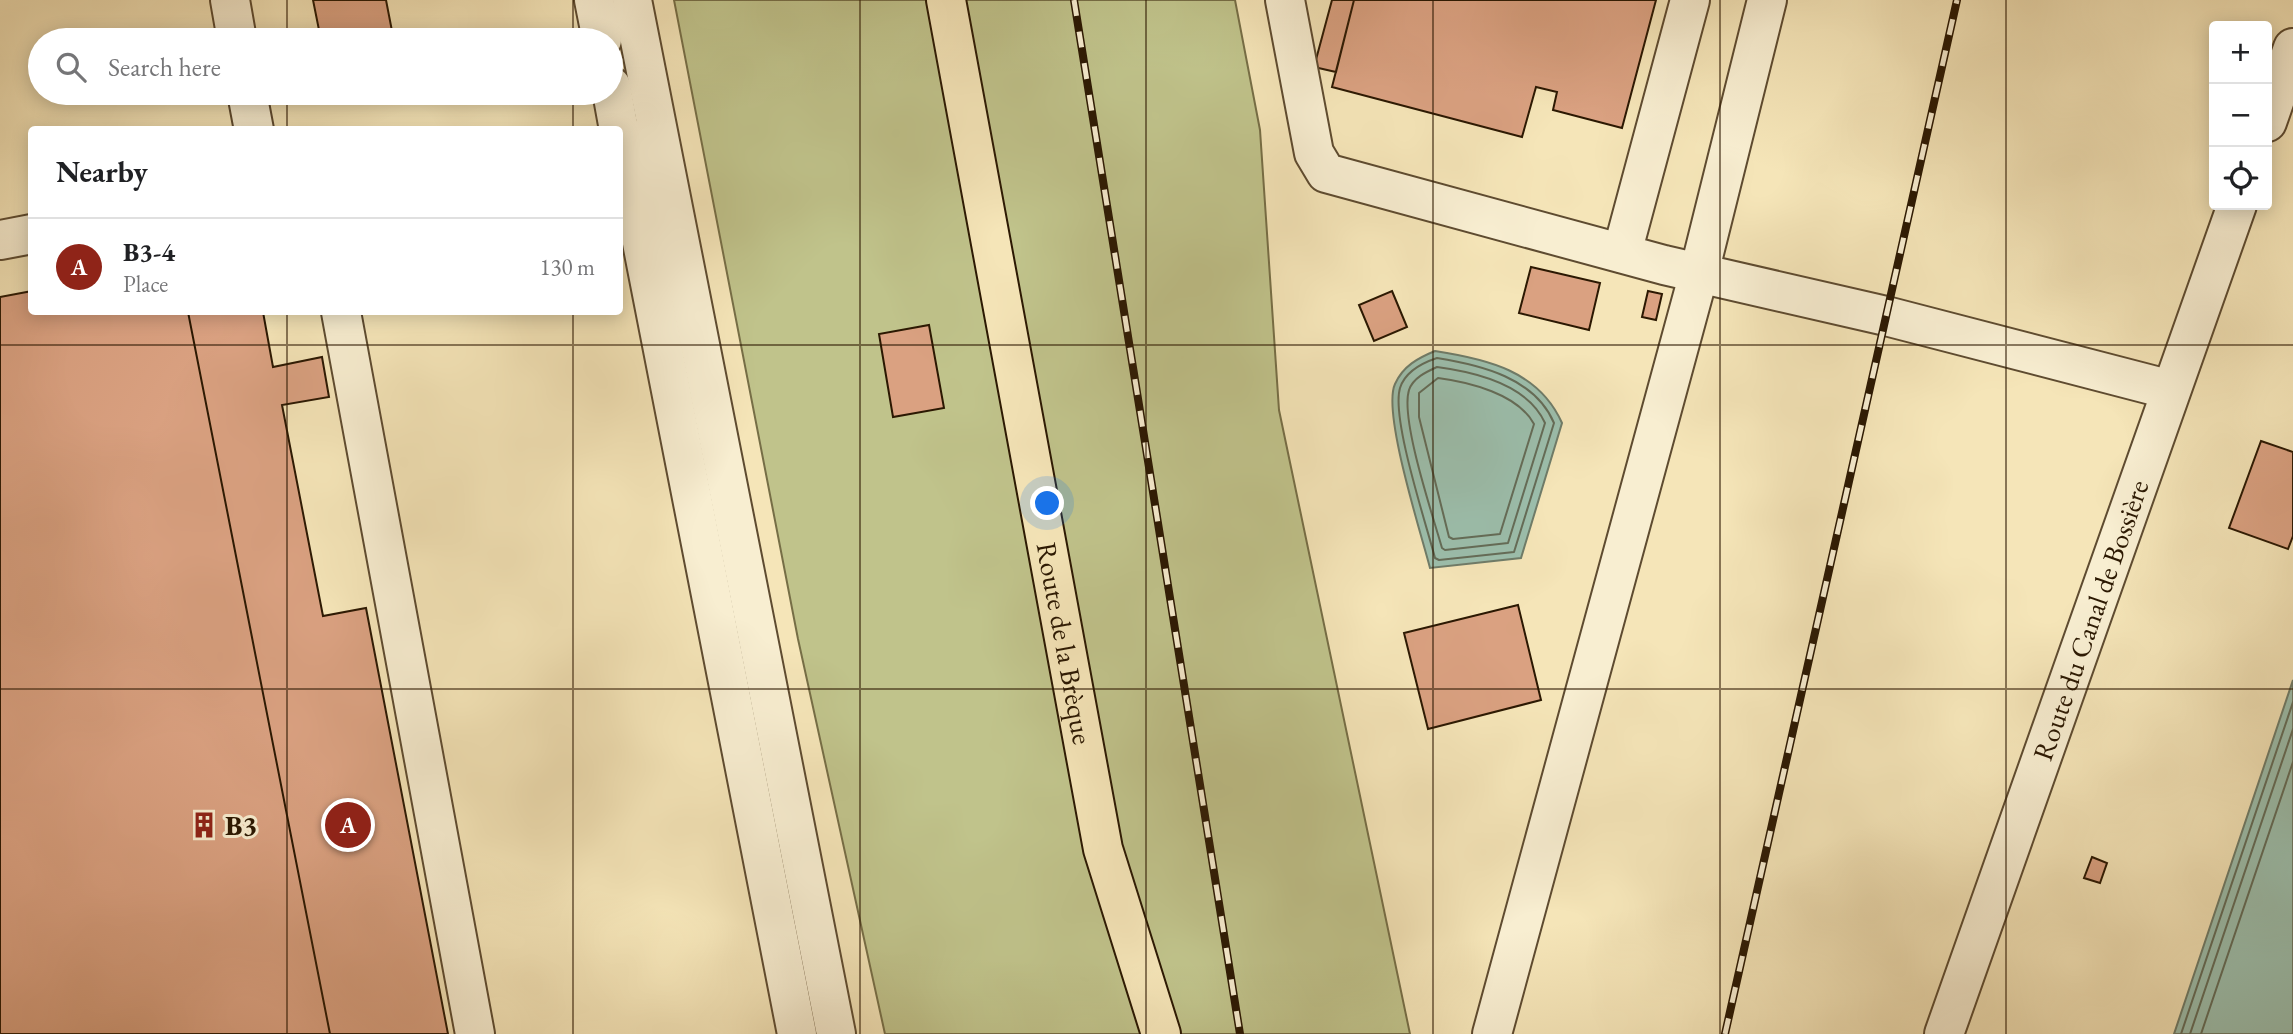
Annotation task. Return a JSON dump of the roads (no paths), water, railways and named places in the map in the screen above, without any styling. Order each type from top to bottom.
[{"type":"main road","name":"Route de la Brèque","points":[[946,0],[1103,849],[1161,1034]]},
{"type":"street","points":[[230,0],[235,28]]},
{"type":"street","points":[[594,0],[600,28]]},
{"type":"street","points":[[632,0],[836,1034]]},
{"type":"street","points":[[1285,0],[1314,153],[1326,173],[1699,273],[1886,316],[2171,390]]},
{"type":"street","points":[[1622,253],[1690,0]]},
{"type":"street","points":[[1492,1034],[1699,273],[1767,0]]},
{"type":"street","points":[[2272,108],[2293,48]]},
{"type":"street","points":[[249,105],[253,126]]},
{"type":"street","points":[[614,105],[618,126]]},
{"type":"street","points":[[623,150],[797,1034]]},
{"type":"street","name":"Route du Canal de Bossière","points":[[1944,1034],[2235,210]]},
{"type":"street","points":[[0,240],[28,235]]},
{"type":"street","points":[[342,315],[475,1034]]},
{"type":"water","points":[[1435,351],[1474,358],[1509,370],[1525,379],[1552,405],[1562,423],[1521,558],[1430,568],[1398,445],[1392,399],[1395,384],[1402,372]]},
{"type":"water","points":[[2293,680],[2293,1034],[2174,1034]]},
{"type":"railway","points":[[1074,0],[1240,1034]]},
{"type":"railway","points":[[1725,1034],[1957,0]]},
{"type":"place","name":"B3","points":[[204,825]]},
{"type":"place","name":"B3-4","points":[[348,825]]}]
